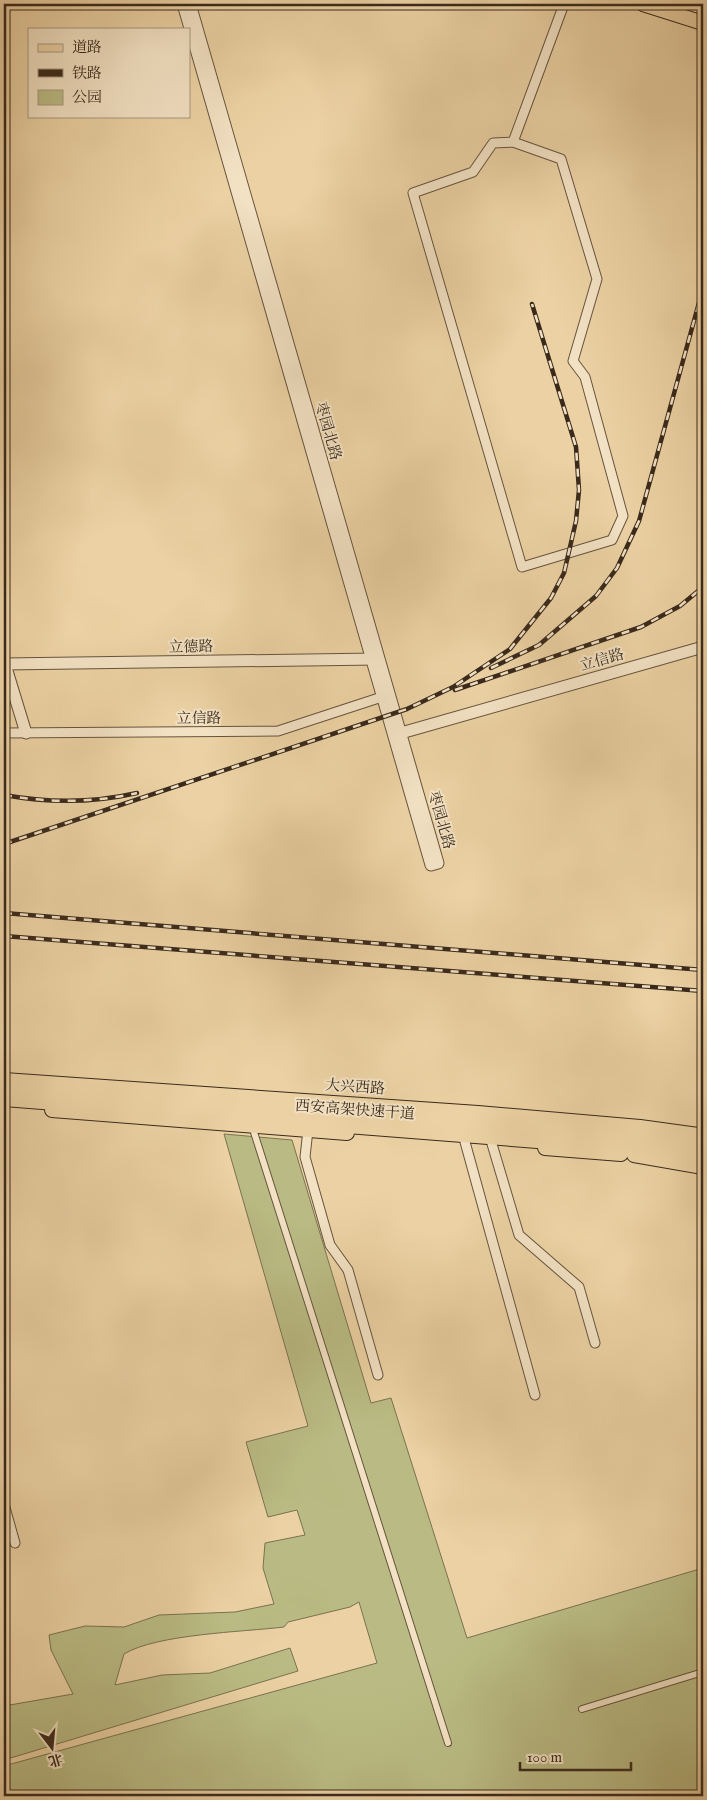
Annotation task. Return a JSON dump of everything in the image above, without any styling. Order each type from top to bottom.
[{"type":"main road","points":[[643,4],[703,23]]},
{"type":"main road","name":"大兴西路","points":[[4,1080],[264,1097],[640,1127],[703,1136]]},
{"type":"main road","name":"西安高架快速干道","points":[[4,1087],[617,1141],[703,1154]]},
{"type":"main road","name":"西安高架快速干道","points":[[4,1100],[617,1141],[703,1141]]},
{"type":"main road","points":[[4,1106],[634,1155],[703,1158]]},
{"type":"main road","points":[[640,1127],[703,1127]]},
{"type":"main road","points":[[634,1155],[703,1167]]},
{"type":"street","name":"枣园北路","points":[[184,4],[375,659]]},
{"type":"street","name":"枣园北路","points":[[190,4],[396,734],[431,865],[438,863],[396,734]]},
{"type":"street","points":[[513,142],[564,4]]},
{"type":"street","points":[[513,142],[561,160],[597,279],[573,361],[585,377],[623,516],[612,540],[522,567],[413,193],[473,172],[493,144],[513,142]]},
{"type":"street","name":"立信路","points":[[396,734],[703,647]]},
{"type":"street","name":"立德路","points":[[4,663],[375,659]]},
{"type":"street","points":[[4,663],[26,733]]},
{"type":"street","name":"立信路","points":[[4,733],[278,732],[385,696]]},
{"type":"street","points":[[252,1126],[448,1743]]},
{"type":"street","points":[[308,1130],[305,1157],[330,1245],[348,1270],[378,1374]]},
{"type":"street","points":[[465,1142],[535,1395]]},
{"type":"street","points":[[492,1144],[519,1235],[579,1287],[595,1343]]},
{"type":"street","points":[[4,1504],[15,1543]]},
{"type":"street","points":[[582,1709],[703,1672]]},
{"type":"green space","points":[[224,1134],[292,1140],[371,1403],[391,1398],[467,1638],[703,1568],[703,1796],[4,1796],[4,1766],[377,1663],[359,1602],[350,1607],[288,1622],[284,1627],[201,1635],[157,1642],[124,1654],[115,1685],[162,1675],[210,1673],[290,1648],[298,1671],[4,1760],[4,1706],[73,1694],[51,1650],[49,1635],[85,1626],[124,1627],[159,1615],[235,1612],[274,1604],[263,1568],[265,1543],[305,1535],[297,1510],[268,1517],[246,1442],[308,1426]]},
{"type":"railway","points":[[491,668],[539,645],[596,596],[617,568],[639,521],[703,288]]},
{"type":"railway","points":[[4,844],[407,709],[453,687],[510,649],[551,598],[564,573],[576,521],[579,490],[576,447],[532,304]]},
{"type":"railway","points":[[455,690],[641,627],[680,606],[703,587]]},
{"type":"railway","points":[[4,795],[70,801],[104,799],[137,793]]},
{"type":"railway","points":[[4,913],[703,970]]},
{"type":"railway","points":[[4,936],[703,991]]}]
